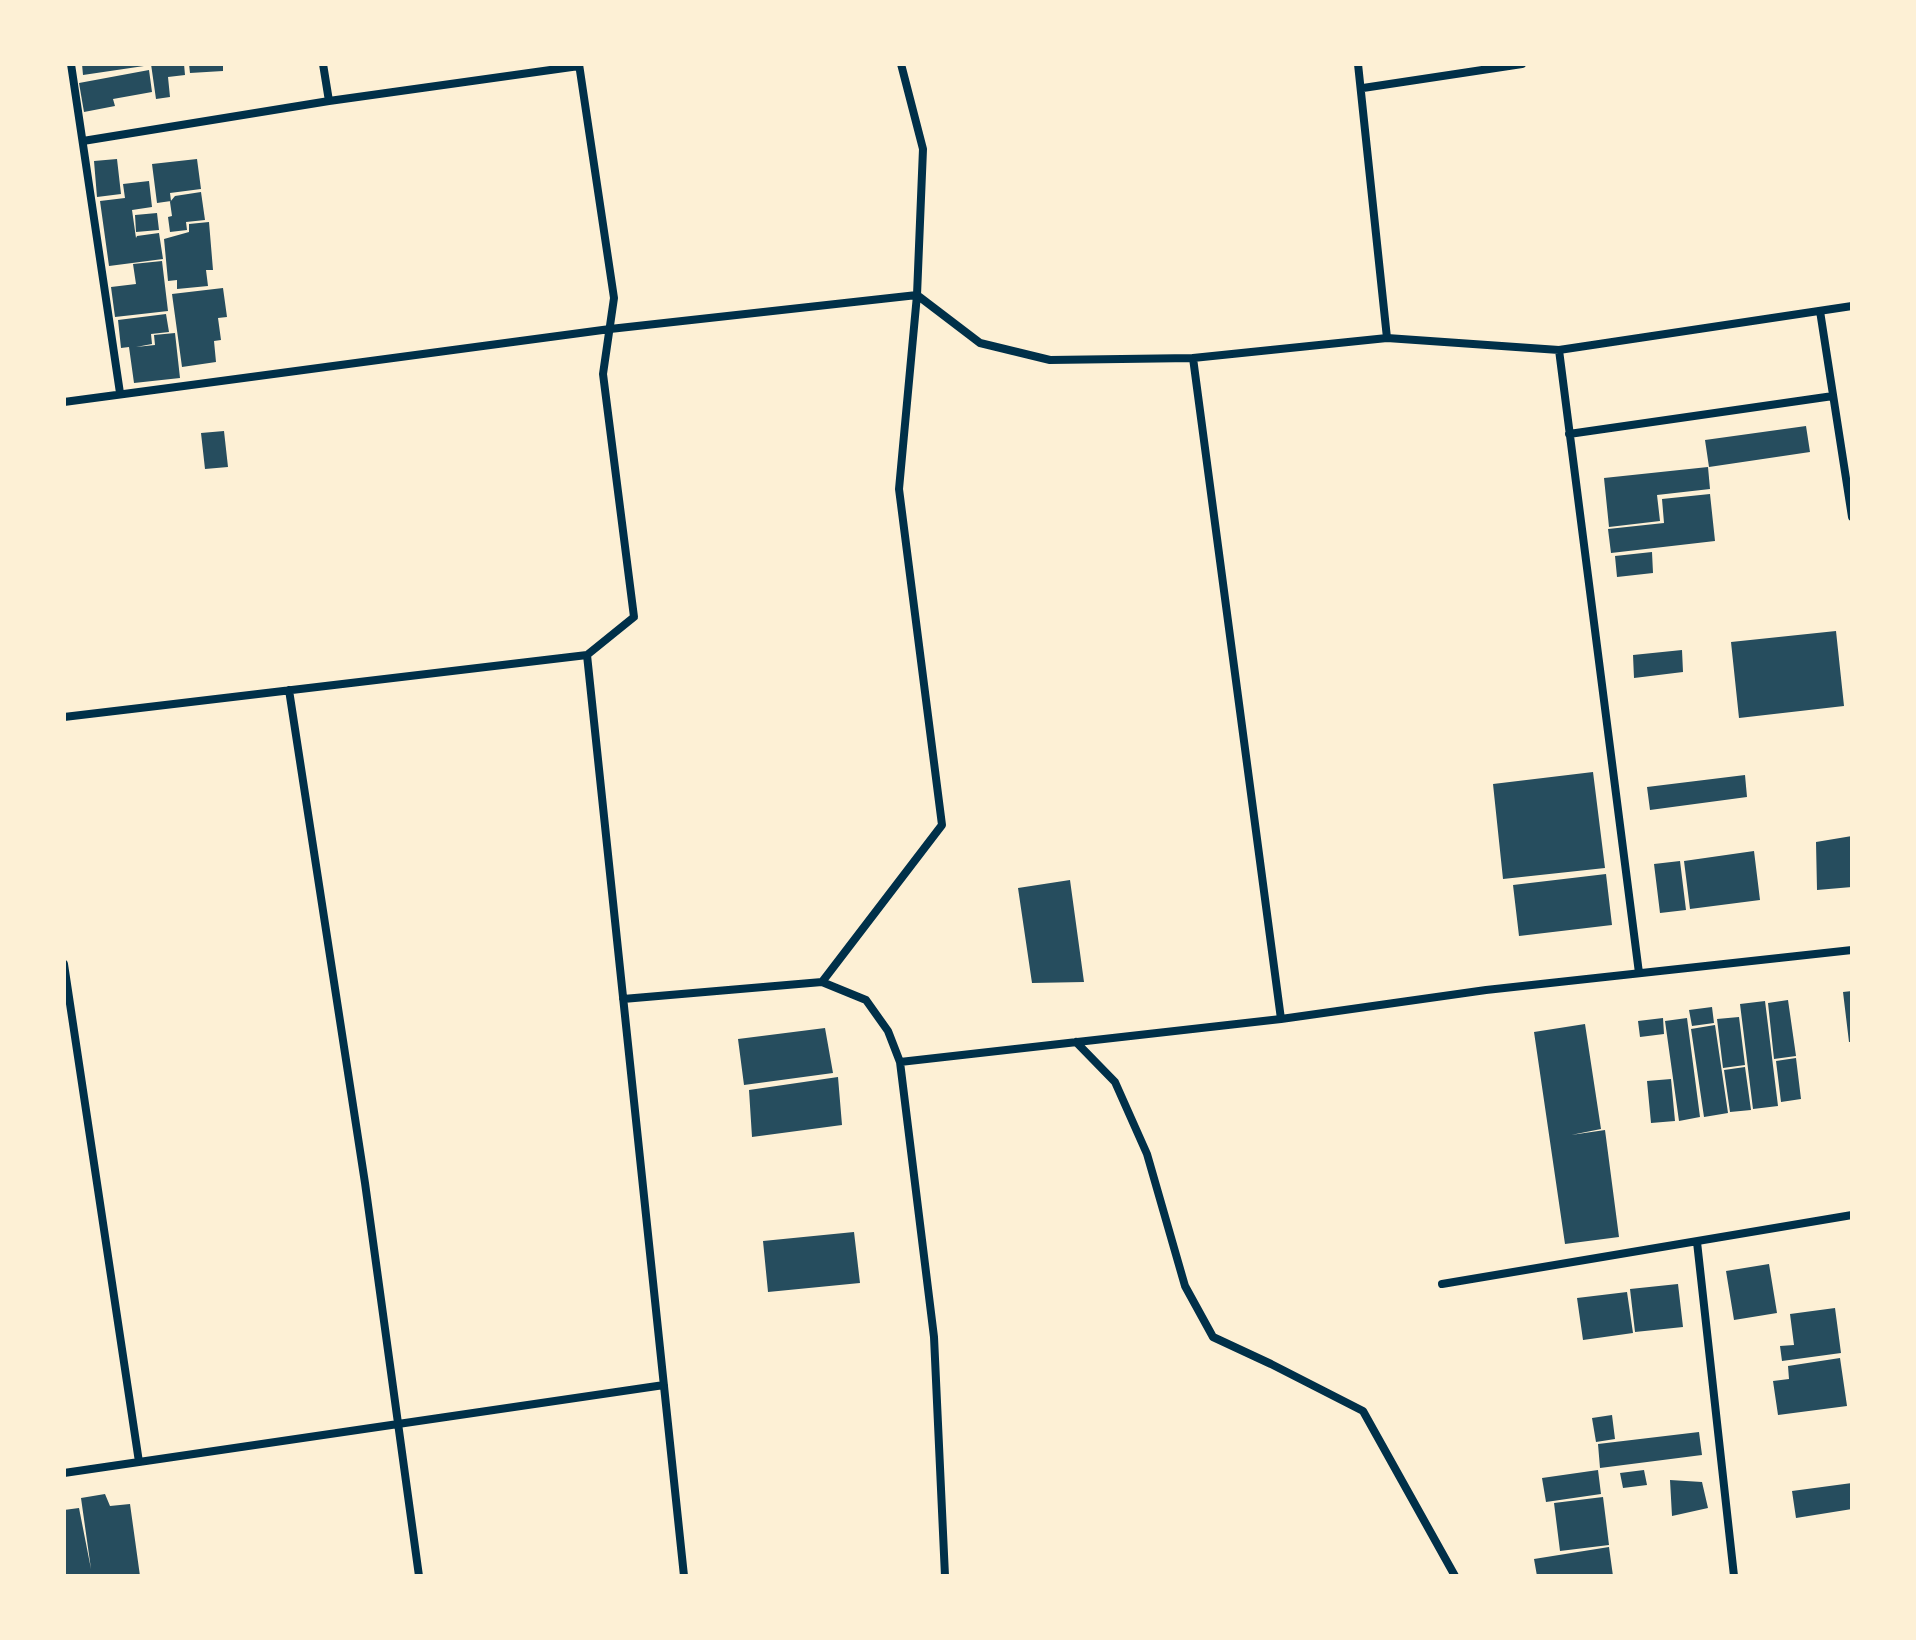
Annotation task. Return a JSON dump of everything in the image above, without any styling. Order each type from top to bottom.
[{"type":"street","points":[[71,64],[120,393]]},
{"type":"street","points":[[323,64],[329,101]]},
{"type":"street","points":[[822,982],[942,825],[899,489],[917,295],[923,149],[901,64]]},
{"type":"street","points":[[1358,64],[1363,88],[1387,338]]},
{"type":"street","points":[[1363,88],[1522,64]]},
{"type":"street","points":[[64,717],[587,655],[634,617],[603,374],[614,298],[579,65],[83,141]]},
{"type":"street","points":[[64,402],[610,329],[917,295],[980,343],[1050,360],[1193,358],[1387,338],[1559,350],[1852,306]]},
{"type":"street","points":[[1820,311],[1852,517]]},
{"type":"street","points":[[1559,350],[1639,973]]},
{"type":"street","points":[[1193,358],[1281,1019]]},
{"type":"street","points":[[1569,434],[1833,396]]},
{"type":"street","points":[[587,655],[684,1576]]},
{"type":"street","points":[[289,690],[362,1167],[419,1576]]},
{"type":"street","points":[[900,1062],[1281,1019],[1486,990],[1852,950]]},
{"type":"street","points":[[64,964],[139,1462]]},
{"type":"street","points":[[623,999],[822,982],[866,1000],[888,1031],[900,1062],[934,1337],[945,1576]]},
{"type":"street","points":[[1076,1042],[1115,1082],[1147,1154],[1185,1286],[1213,1337],[1363,1411],[1455,1576]]},
{"type":"street","points":[[1442,1284],[1852,1215]]},
{"type":"street","points":[[1697,1242],[1734,1576]]},
{"type":"street","points":[[64,1473],[664,1385]]},
{"type":"building","points":[[82,64],[144,64],[144,66],[83,75]]},
{"type":"building","points":[[151,64],[184,64],[185,75],[168,77],[170,97],[156,99]]},
{"type":"building","points":[[189,64],[223,64],[223,71],[190,73]]},
{"type":"building","points":[[149,70],[152,92],[113,99],[115,106],[84,112],[79,83]]},
{"type":"building","points":[[117,159],[121,194],[97,197],[94,161]]},
{"type":"building","points":[[197,159],[201,189],[170,193],[171,201],[157,203],[152,164]]},
{"type":"building","points":[[149,181],[152,207],[132,210],[136,238],[159,233],[163,259],[109,266],[100,201],[125,198],[123,184]]},
{"type":"building","points":[[201,192],[205,220],[186,222],[187,230],[170,232],[170,202],[175,196]]},
{"type":"building","points":[[157,213],[159,230],[136,232],[135,215]]},
{"type":"building","points":[[209,222],[213,270],[206,270],[208,286],[177,289],[177,280],[168,281],[164,239],[189,232],[189,224]]},
{"type":"building","points":[[162,261],[168,311],[115,317],[111,287],[136,284],[133,264]]},
{"type":"building","points":[[223,288],[227,317],[218,318],[221,340],[214,341],[216,362],[182,367],[172,294]]},
{"type":"building","points":[[166,314],[169,332],[151,334],[152,344],[136,347],[155,345],[154,335],[175,333],[180,378],[134,383],[129,347],[121,348],[118,320]]},
{"type":"building","points":[[1806,426],[1810,452],[1709,467],[1705,440]]},
{"type":"building","points":[[224,431],[228,467],[205,469],[201,433]]},
{"type":"building","points":[[1708,467],[1710,489],[1657,495],[1660,521],[1609,527],[1604,478]]},
{"type":"building","points":[[1710,494],[1715,541],[1611,553],[1608,529],[1664,523],[1662,499]]},
{"type":"building","points":[[1652,552],[1653,573],[1617,577],[1615,556]]},
{"type":"building","points":[[1836,631],[1844,706],[1739,718],[1731,642]]},
{"type":"building","points":[[1682,650],[1683,672],[1634,678],[1633,655]]},
{"type":"building","points":[[1593,772],[1605,868],[1503,879],[1493,784]]},
{"type":"building","points":[[1745,775],[1747,797],[1650,810],[1647,787]]},
{"type":"building","points":[[1852,836],[1852,887],[1817,890],[1816,842]]},
{"type":"building","points":[[1754,851],[1760,900],[1690,909],[1684,861]]},
{"type":"building","points":[[1680,861],[1686,910],[1660,913],[1654,864]]},
{"type":"building","points":[[1606,874],[1612,925],[1519,936],[1513,885]]},
{"type":"building","points":[[1070,880],[1084,982],[1032,983],[1018,888]]},
{"type":"building","points":[[1852,991],[1852,1042],[1849,1042],[1843,992]]},
{"type":"building","points":[[1788,1000],[1796,1056],[1774,1059],[1768,1003]]},
{"type":"building","points":[[1765,1001],[1778,1106],[1753,1109],[1740,1004]]},
{"type":"building","points":[[1712,1007],[1714,1023],[1692,1026],[1689,1010]]},
{"type":"building","points":[[1739,1017],[1745,1065],[1723,1068],[1717,1019]]},
{"type":"building","points":[[1663,1018],[1664,1034],[1640,1037],[1638,1021]]},
{"type":"building","points":[[1687,1018],[1700,1117],[1679,1121],[1665,1021]]},
{"type":"building","points":[[1585,1024],[1601,1129],[1571,1135],[1605,1130],[1619,1237],[1565,1244],[1534,1032]]},
{"type":"building","points":[[1715,1025],[1728,1113],[1704,1117],[1691,1029]]},
{"type":"building","points":[[825,1028],[833,1073],[744,1085],[738,1039]]},
{"type":"building","points":[[1796,1058],[1801,1099],[1781,1102],[1776,1061]]},
{"type":"building","points":[[1745,1067],[1751,1110],[1730,1112],[1724,1070]]},
{"type":"building","points":[[838,1077],[842,1125],[752,1137],[749,1090]]},
{"type":"building","points":[[1671,1079],[1675,1121],[1651,1123],[1647,1081]]},
{"type":"building","points":[[854,1232],[860,1283],[768,1292],[763,1241]]},
{"type":"building","points":[[1769,1264],[1777,1313],[1734,1320],[1726,1271]]},
{"type":"building","points":[[1678,1284],[1683,1327],[1635,1332],[1630,1289]]},
{"type":"building","points":[[1627,1292],[1633,1333],[1583,1340],[1577,1298]]},
{"type":"building","points":[[1835,1308],[1841,1353],[1782,1361],[1780,1346],[1794,1345],[1790,1314]]},
{"type":"building","points":[[1840,1358],[1847,1406],[1778,1415],[1773,1381],[1789,1379],[1788,1366]]},
{"type":"building","points":[[1612,1415],[1615,1439],[1596,1442],[1592,1418]]},
{"type":"building","points":[[1699,1432],[1702,1455],[1600,1468],[1598,1444]]},
{"type":"building","points":[[1598,1470],[1601,1494],[1546,1502],[1542,1478]]},
{"type":"building","points":[[1644,1470],[1647,1485],[1623,1488],[1620,1473]]},
{"type":"building","points":[[1670,1480],[1702,1482],[1708,1508],[1672,1516]]},
{"type":"building","points":[[1852,1483],[1852,1509],[1796,1518],[1792,1491]]},
{"type":"building","points":[[105,1494],[110,1506],[130,1504],[140,1576],[64,1576],[64,1510],[79,1508],[91,1569],[81,1498]]},
{"type":"building","points":[[1603,1497],[1609,1545],[1560,1551],[1554,1503]]},
{"type":"building","points":[[1609,1547],[1613,1576],[1537,1576],[1534,1559]]}]
